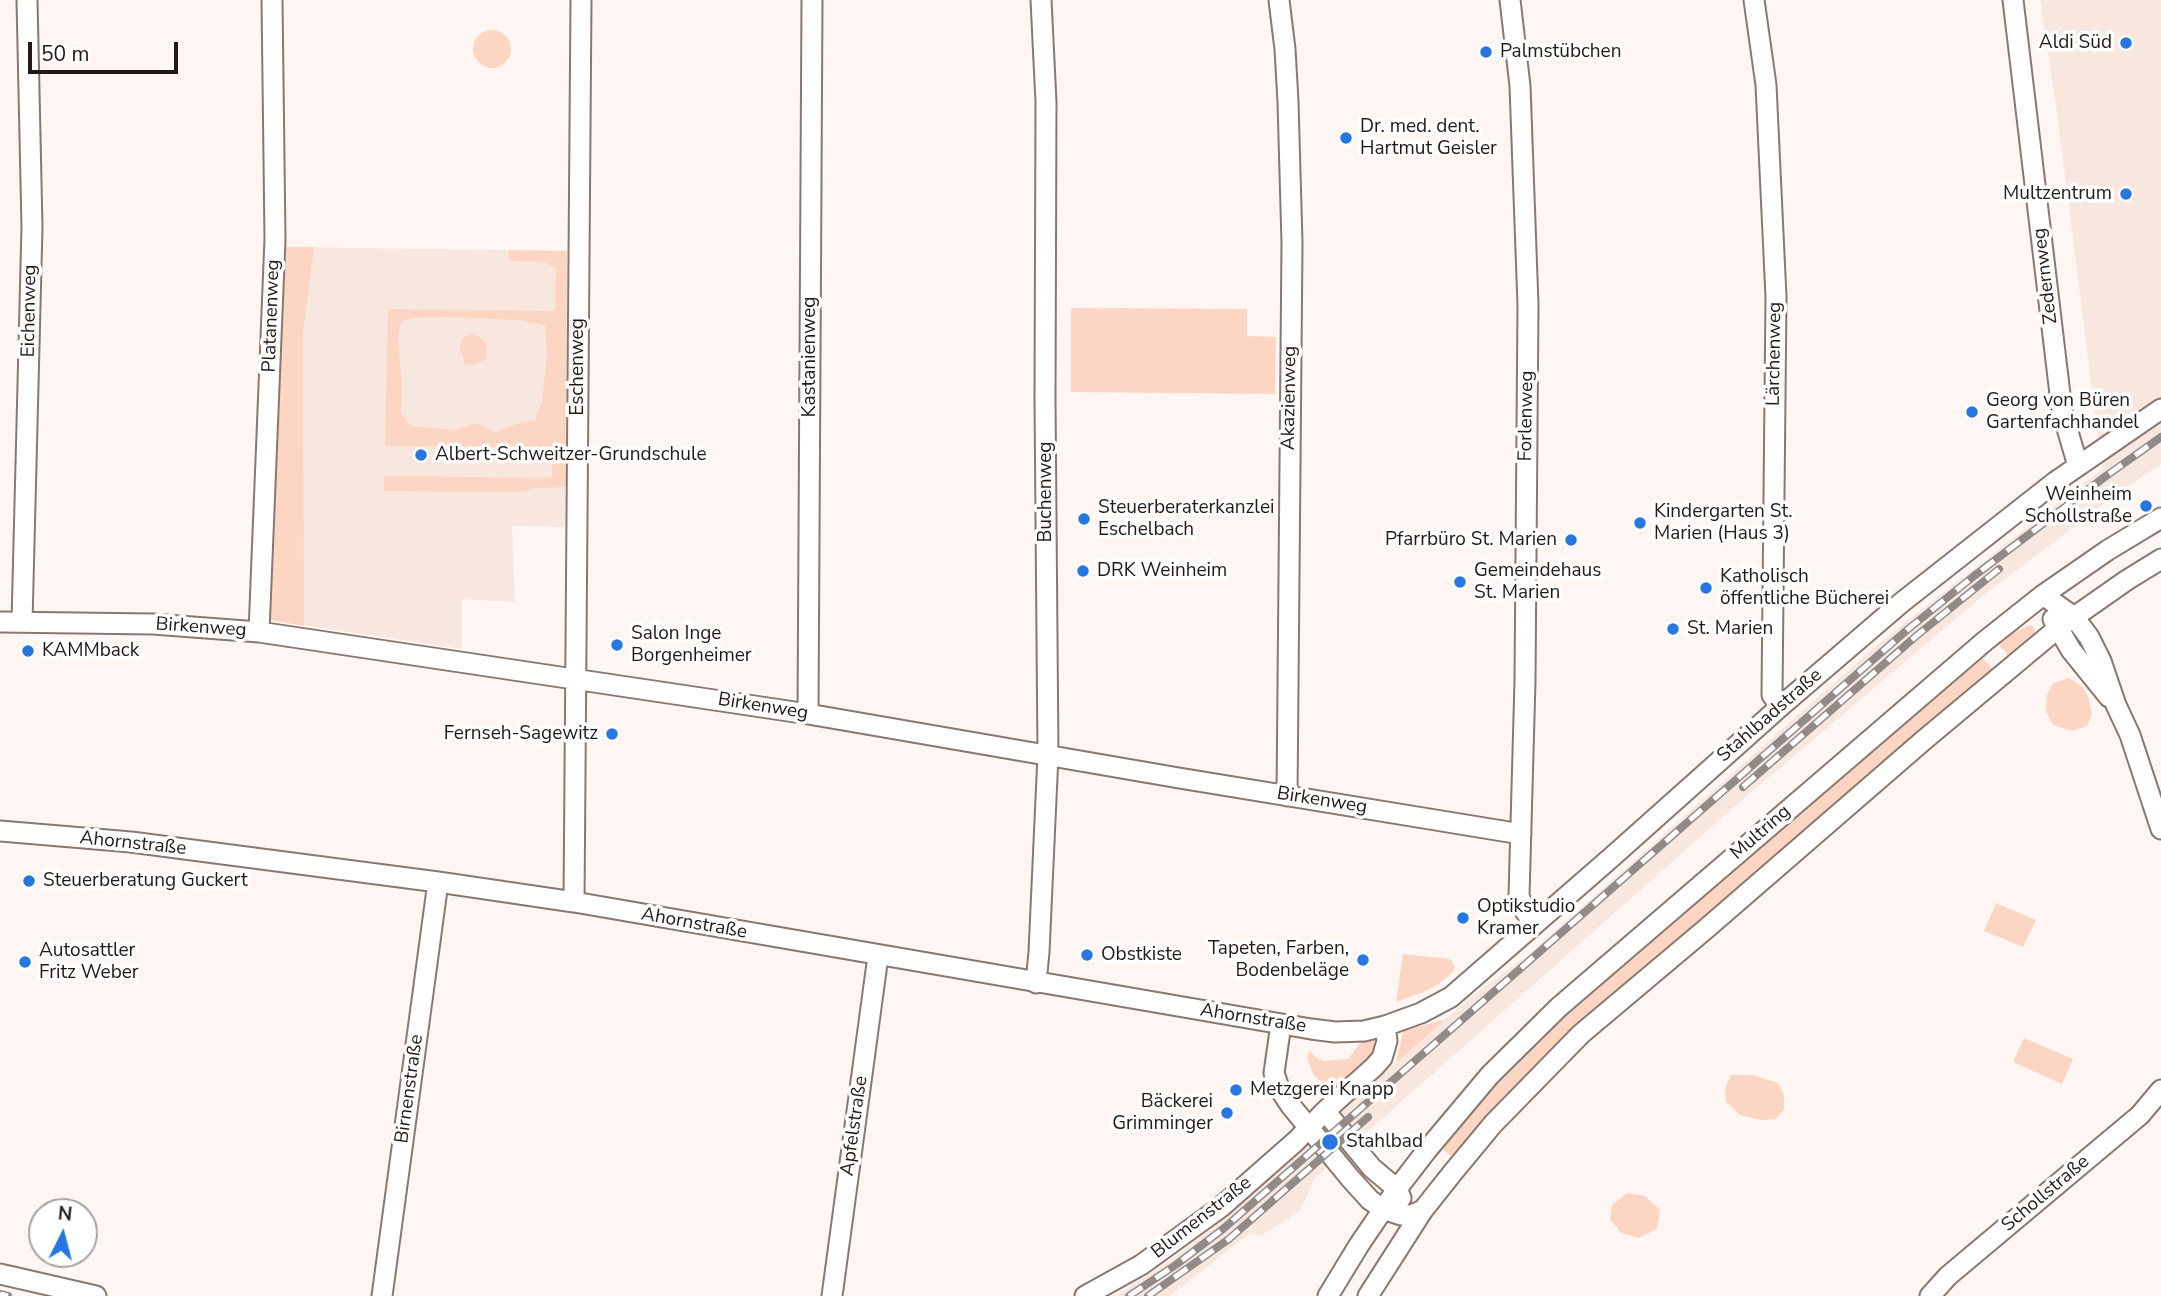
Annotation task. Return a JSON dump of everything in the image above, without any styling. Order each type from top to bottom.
[{"type":"street","name":"Eichenweg","points":[[22,622],[32,227],[27,0]]},
{"type":"street","name":"Platanenweg","points":[[258,632],[275,239],[272,0]]},
{"type":"street","name":"Eschenweg","points":[[574,902],[581,0]]},
{"type":"street","name":"Kastanienweg","points":[[808,714],[812,0]]},
{"type":"street","name":"Buchenweg","points":[[1036,983],[1048,755],[1046,102],[1041,0]]},
{"type":"street","name":"Akazienweg","points":[[1279,0],[1286,62],[1292,243],[1287,796]]},
{"type":"street","name":"Forlenweg","points":[[1510,0],[1520,86],[1528,305],[1525,681],[1519,896],[1534,924]]},
{"type":"street","name":"Lärchenweg","points":[[1754,0],[1766,85],[1776,297],[1772,695],[1781,706]]},
{"type":"street","name":"Zedernweg","points":[[2013,0],[2062,411],[2078,466]]},
{"type":"street","name":"Stahlbadstraße","points":[[1385,1026],[1421,1013],[1451,997],[1912,594],[2078,466],[2161,410]]},
{"type":"street","name":"Multring","points":[[1387,1264],[1397,1189],[1490,1075],[1559,1007],[1964,659],[2043,595],[2108,550],[2161,518]]},
{"type":"street","name":"Multring","points":[[1368,1296],[1423,1210],[1493,1124],[1581,1034],[2057,629],[2161,559]]},
{"type":"street","points":[[2043,595],[2074,617],[2089,637],[2130,735],[2161,829]]},
{"type":"street","points":[[2043,595],[2057,629],[2116,705]]},
{"type":"street","name":"Birkenweg","points":[[0,622],[153,624],[258,632],[808,714],[1521,834]]},
{"type":"street","name":"Ahornstraße","points":[[0,831],[131,842],[574,902],[1335,1032],[1364,1031],[1385,1026]]},
{"type":"street","name":"Birnenstraße","points":[[382,1296],[438,883]]},
{"type":"street","name":"Apfelstraße","points":[[832,1296],[878,956]]},
{"type":"street","points":[[1281,1024],[1274,1073],[1279,1088],[1308,1128],[1357,1187],[1392,1212],[1411,1215],[1423,1210]]},
{"type":"street","name":"Blumenstraße","points":[[1085,1296],[1141,1265],[1221,1207],[1296,1141],[1382,1058],[1387,1041],[1385,1026]]},
{"type":"street","name":"Schollstraße","points":[[1930,1296],[1948,1276],[2140,1115],[2161,1090]]},
{"type":"street","points":[[1325,1111],[1372,1168],[1397,1189]]},
{"type":"street","name":"Multring","points":[[1328,1296],[1392,1212]]},
{"type":"street","points":[[0,1274],[96,1296]]},
{"type":"shaded area","points":[[2040,0],[2161,0],[2161,464],[1986,593],[1741,801],[1315,1178],[1301,1210],[1260,1236],[1250,1233],[1170,1296],[1116,1296],[1168,1262],[1211,1229],[1349,1104],[1470,998],[1529,954],[1862,658],[2102,469]]},
{"type":"shaded area","points":[[492,30],[506,35],[511,49],[506,63],[492,68],[478,63],[473,49],[478,35]]},
{"type":"shaded area","name":"Albert-Schweitzer-Grundschule","points":[[284,247],[567,251],[565,527],[512,526],[515,602],[462,599],[462,649],[270,620]]},
{"type":"shaded area","points":[[284,247],[314,247],[303,334],[304,626],[270,620]]},
{"type":"shaded area","points":[[508,250],[567,251],[566,487],[517,492],[384,491],[384,476],[552,478],[552,448],[385,446],[388,309],[555,311],[556,268],[545,262],[510,261]],"holes":[[[445,317],[518,320],[545,325],[547,356],[542,402],[535,421],[523,422],[494,432],[477,423],[453,430],[411,426],[401,413],[398,337],[401,322],[412,318]]]},
{"type":"shaded area","points":[[1071,308],[1247,309],[1247,336],[1276,337],[1275,394],[1071,392]]},
{"type":"shaded area","points":[[471,334],[486,343],[486,359],[465,365],[460,349],[461,339]]},
{"type":"shaded area","points":[[2029,625],[2035,630],[2034,635],[2008,655],[1999,645],[2013,633]]},
{"type":"shaded area","points":[[1983,658],[1993,669],[1567,1033],[1508,1093],[1452,1157],[1440,1147],[1499,1080],[1557,1022]]},
{"type":"shaded area","points":[[2069,678],[2082,686],[2088,696],[2092,714],[2087,726],[2072,731],[2053,725],[2046,712],[2047,695],[2053,683]]},
{"type":"shaded area","points":[[1996,903],[2036,920],[2023,947],[1984,931]]},
{"type":"shaded area","points":[[1403,954],[1450,959],[1455,967],[1440,983],[1396,1002]]},
{"type":"shaded area","points":[[1446,1019],[1396,1063],[1403,1031]]},
{"type":"shaded area","points":[[1364,1038],[1375,1042],[1378,1053],[1340,1089],[1324,1084],[1314,1075],[1307,1058],[1309,1050],[1324,1061],[1348,1059]]},
{"type":"shaded area","points":[[2024,1038],[2073,1059],[2062,1084],[2013,1062]]},
{"type":"shaded area","points":[[1731,1075],[1752,1075],[1778,1083],[1784,1095],[1784,1109],[1776,1119],[1762,1120],[1740,1115],[1726,1102],[1725,1089]]},
{"type":"shaded area","points":[[1627,1193],[1645,1196],[1660,1210],[1657,1229],[1639,1238],[1621,1233],[1610,1219],[1612,1205]]},
{"type":"railway","points":[[1129,1296],[1223,1229],[1907,630],[1974,576],[2161,437]]},
{"type":"railway","points":[[1743,787],[1915,637],[1999,569]]},
{"type":"railway","points":[[1148,1296],[1229,1239],[1368,1117]]},
{"type":"railway","points":[[0,1294],[8,1296]]},
{"type":"place","name":"Aldi Süd","points":[[2126,43]]},
{"type":"place","name":"Palmstübchen","points":[[1486,52]]},
{"type":"place","name":"Dr. med. dent. Hartmut Geisler","points":[[1346,138]]},
{"type":"place","name":"Multzentrum","points":[[2126,194]]},
{"type":"place","name":"Georg von Büren Gartenfachhandel","points":[[1972,412]]},
{"type":"place","name":"Albert-Schweitzer-Grundschule","points":[[421,455]]},
{"type":"place","name":"Weinheim Schollstraße","points":[[2146,506]]},
{"type":"place","name":"Steuerberaterkanzlei Eschelbach","points":[[1084,519]]},
{"type":"place","name":"Kindergarten St. Marien (Haus 3)","points":[[1640,523]]},
{"type":"place","name":"Pfarrbüro St. Marien","points":[[1571,540]]},
{"type":"place","name":"DRK Weinheim","points":[[1083,571]]},
{"type":"place","name":"Gemeindehaus St. Marien","points":[[1460,582]]},
{"type":"place","name":"Katholisch öffentliche Bücherei","points":[[1706,588]]},
{"type":"place","name":"St. Marien","points":[[1673,629]]},
{"type":"place","name":"Salon Inge Borgenheimer","points":[[617,645]]},
{"type":"place","name":"KAMMback","points":[[28,651]]},
{"type":"place","name":"Fernseh-Sagewitz","points":[[612,734]]},
{"type":"place","name":"Steuerberatung Guckert","points":[[29,881]]},
{"type":"place","name":"Optikstudio Kramer","points":[[1463,918]]},
{"type":"place","name":"Obstkiste","points":[[1087,955]]},
{"type":"place","name":"Tapeten, Farben, Bodenbeläge","points":[[1363,960]]},
{"type":"place","name":"Autosattler Fritz Weber","points":[[25,962]]},
{"type":"place","name":"Metzgerei Knapp","points":[[1236,1090]]},
{"type":"place","name":"Bäckerei Grimminger","points":[[1227,1113]]},
{"type":"place","name":"Stahlbad","points":[[1330,1142]]}]
